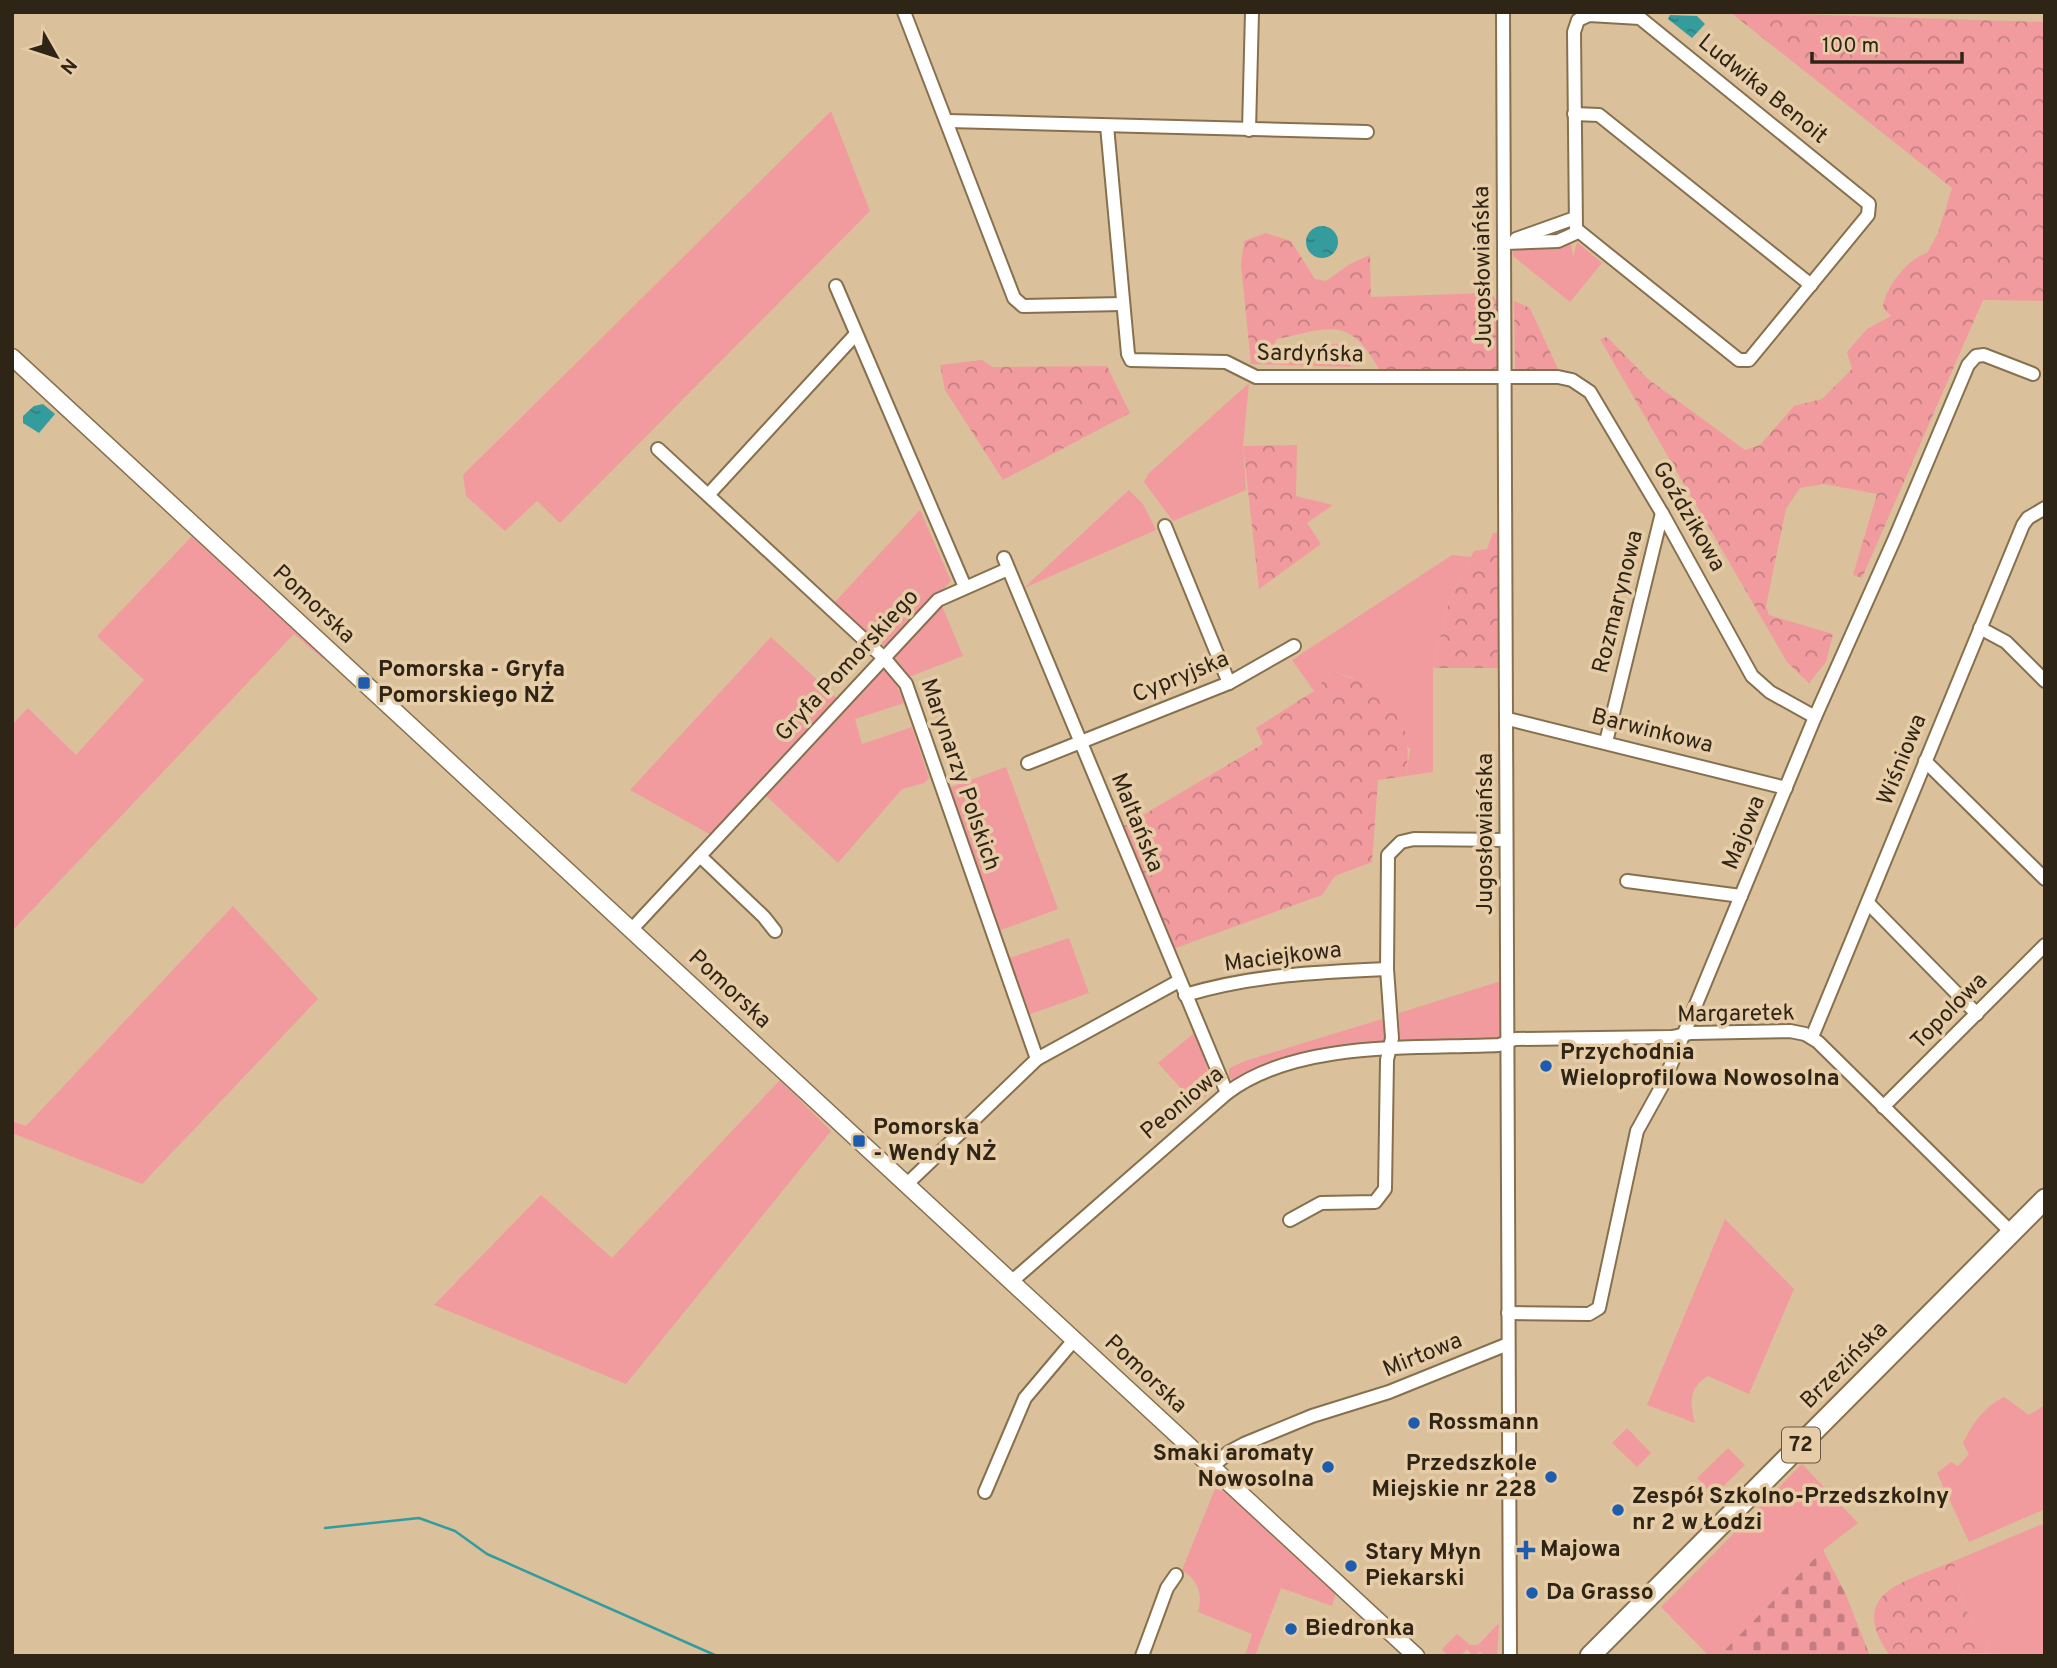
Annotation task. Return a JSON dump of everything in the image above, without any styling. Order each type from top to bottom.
[{"type":"main road","name":"Brzezińska","points":[[1590,1656],[2045,1199]]},
{"type":"street","points":[[904,12],[1014,298],[1023,306],[1123,304]]},
{"type":"street","points":[[1249,130],[1252,12]]},
{"type":"street","name":"Jugosłowiańska","points":[[1503,12],[1510,1656]]},
{"type":"street","name":"Ludwika Benoit","points":[[1586,16],[1640,18],[1869,204],[1868,215],[1757,355],[1743,361],[1578,232],[1575,218],[1576,23],[1586,16]]},
{"type":"street","points":[[1574,114],[1601,117],[1811,285]]},
{"type":"street","points":[[948,121],[1367,132]]},
{"type":"street","name":"Sardyńska","points":[[1107,126],[1128,354],[1135,362],[1226,362],[1246,375],[1256,377],[1506,377]]},
{"type":"street","points":[[1505,243],[1575,218]]},
{"type":"street","points":[[1505,243],[1558,241],[1578,232]]},
{"type":"street","points":[[836,286],[965,587]]},
{"type":"street","points":[[709,494],[856,334]]},
{"type":"street","name":"Majowa","points":[[1508,1313],[1589,1314],[1599,1307],[1637,1131],[1658,1096],[1815,718],[1891,549],[1968,365],[1976,356],[1984,355],[2033,374]]},
{"type":"street","name":"Pomorska","points":[[12,357],[1416,1656]]},
{"type":"street","name":"Goździkowa","points":[[1506,377],[1567,378],[1588,389],[1662,513],[1752,676],[1769,692],[1815,718]]},
{"type":"street","name":"Marynarzy Polskich","points":[[658,449],[884,658],[906,684],[1037,1059]]},
{"type":"street","name":"Wiśniowa","points":[[1812,1037],[2024,525],[2035,512],[2045,508]]},
{"type":"street","name":"Rozmarynowa","points":[[1606,742],[1662,513]]},
{"type":"street","points":[[1165,526],[1229,683]]},
{"type":"street","name":"Maltańska","points":[[965,587],[1006,564],[1227,1093]]},
{"type":"street","name":"Gryfa Pomorskiego","points":[[631,930],[938,600],[965,587]]},
{"type":"street","points":[[1980,628],[2006,642],[2045,681]]},
{"type":"street","name":"Cypryjska","points":[[1028,763],[1229,683],[1294,646]]},
{"type":"street","name":"Barwinkowa","points":[[1508,719],[1786,788]]},
{"type":"street","points":[[1925,761],[2045,878]]},
{"type":"street","points":[[1290,1220],[1321,1203],[1375,1202],[1383,1194],[1389,1051],[1392,1038],[1387,969],[1387,862],[1394,848],[1414,839],[1506,840]]},
{"type":"street","points":[[700,856],[764,917],[775,931]]},
{"type":"street","points":[[1627,881],[1741,896]]},
{"type":"street","points":[[1868,902],[1977,1014]]},
{"type":"street","name":"Topolowa","points":[[1884,1107],[2045,945]]},
{"type":"street","name":"Maciejkowa","points":[[1185,995],[1239,981],[1287,974],[1387,969]]},
{"type":"street","points":[[906,1185],[1037,1059],[1179,981]]},
{"type":"street","name":"Margaretek","points":[[1507,1042],[1790,1031],[1812,1037],[2012,1233]]},
{"type":"street","name":"Peoniowa","points":[[1011,1282],[1227,1093],[1256,1074],[1287,1063],[1389,1051],[1499,1045],[1507,1042]]},
{"type":"street","points":[[985,1492],[1025,1398],[1074,1340]]},
{"type":"street","name":"Mirtowa","points":[[1212,1467],[1228,1452],[1244,1444],[1312,1416],[1354,1405],[1508,1344]]},
{"type":"street","points":[[1142,1656],[1163,1599],[1175,1576]]},
{"type":"green space","points":[[1730,12],[2045,22],[2045,301],[1983,300],[1862,578],[1853,575],[1877,494],[1824,484],[1800,488],[1786,509],[1766,606],[1769,615],[1833,634],[1826,662],[1809,683],[1787,662],[1600,339],[1607,337],[1648,379],[1745,450],[1760,445],[1794,406],[1822,399],[1852,369],[1847,352],[1867,329],[1891,316],[1883,308],[1884,300],[1898,275],[1912,261],[1927,253],[1938,233],[1952,188]]},
{"type":"green space","points":[[831,111],[870,211],[560,523],[537,501],[505,531],[466,496],[463,475]]},
{"type":"green space","points":[[1266,233],[1291,241],[1315,279],[1326,281],[1350,264],[1370,255],[1371,297],[1490,293],[1498,302],[1499,368],[1496,374],[1380,371],[1359,341],[1338,330],[1312,331],[1277,339],[1273,346],[1283,349],[1337,344],[1350,354],[1351,367],[1251,364],[1241,265],[1244,241]]},
{"type":"green space","points":[[1577,242],[1602,263],[1570,302],[1513,256],[1512,248],[1571,243],[1573,257]]},
{"type":"green space","points":[[1514,301],[1530,308],[1558,369],[1515,369]]},
{"type":"green space","points":[[982,360],[993,367],[1107,366],[1130,413],[1003,480],[945,390],[940,365]]},
{"type":"green space","points":[[1249,383],[1243,446],[1246,490],[1173,521],[1144,482],[1148,474]]},
{"type":"green space","points":[[1297,445],[1296,496],[1333,505],[1307,523],[1321,544],[1259,589],[1243,446]]},
{"type":"green space","points":[[1129,490],[1143,504],[1156,530],[1024,588]]},
{"type":"green space","points":[[920,510],[951,581],[888,646],[880,645],[834,603]]},
{"type":"green space","points":[[1500,532],[1503,668],[1433,668],[1449,602],[1471,557],[1474,551],[1487,549],[1493,533]]},
{"type":"green space","points":[[194,534],[324,655],[323,659],[294,634],[12,931],[12,725],[28,708],[76,755],[144,680],[97,636]]},
{"type":"green space","points":[[1452,555],[1471,557],[1449,602],[1433,668],[1433,772],[1406,776],[1410,749],[1354,678],[1332,671],[1314,691],[1292,660]]},
{"type":"green space","points":[[942,606],[963,656],[909,677],[894,661],[895,655]]},
{"type":"green space","points":[[771,637],[839,700],[713,836],[630,790]]},
{"type":"green space","points":[[882,669],[894,679],[904,703],[855,719],[862,744],[912,727],[929,778],[924,783],[902,789],[838,863],[764,794]]},
{"type":"green space","points":[[1332,671],[1369,686],[1383,696],[1394,707],[1406,736],[1406,776],[1378,780],[1372,862],[1335,876],[1322,895],[1170,950],[1121,828],[1263,744],[1256,728],[1314,691]]},
{"type":"green space","points":[[1006,767],[1058,909],[998,931],[948,788]]},
{"type":"green space","points":[[233,906],[318,999],[142,1184],[12,1133],[12,1121],[26,1126]]},
{"type":"green space","points":[[1069,938],[1089,993],[1028,1015],[1009,958]]},
{"type":"green space","points":[[1501,981],[1501,1039],[1400,1043],[1399,1013]]},
{"type":"green space","points":[[1382,1019],[1386,1037],[1381,1045],[1300,1054],[1232,1080],[1229,1077],[1229,1068],[1248,1060]]},
{"type":"green space","points":[[1191,1029],[1205,1060],[1209,1084],[1209,1093],[1196,1105],[1158,1063],[1193,1034]]},
{"type":"green space","points":[[780,1080],[831,1131],[626,1384],[434,1305],[541,1195],[612,1258]]},
{"type":"green space","points":[[1725,1219],[1794,1289],[1749,1394],[1708,1376],[1697,1386],[1692,1396],[1695,1423],[1647,1405]]},
{"type":"green space","points":[[2004,1397],[2029,1415],[2045,1405],[2045,1509],[1969,1542],[1937,1473],[1951,1462],[1958,1466],[1969,1454],[1963,1443],[1971,1429],[1985,1410]]},
{"type":"green space","points":[[1627,1428],[1651,1453],[1637,1467],[1612,1443]]},
{"type":"green space","points":[[1728,1448],[1745,1465],[1714,1495],[1697,1478]]},
{"type":"green space","points":[[1802,1464],[1858,1523],[1823,1550],[1719,1656],[1709,1656],[1661,1607]]},
{"type":"green space","points":[[1215,1489],[1224,1491],[1336,1592],[1332,1606],[1281,1588],[1255,1656],[1245,1656],[1252,1634],[1198,1612],[1198,1588],[1192,1578],[1182,1570]]},
{"type":"green space","points":[[2045,1523],[2045,1656],[1985,1653],[1989,1642],[1969,1615],[1954,1561]]},
{"type":"green space","points":[[1823,1550],[1846,1595],[1870,1656],[1719,1656]]},
{"type":"green space","points":[[1954,1561],[1969,1615],[1989,1642],[1985,1653],[1890,1656],[1878,1634],[1874,1617],[1878,1603],[1887,1592],[1901,1583]]},
{"type":"green space","points":[[1499,1623],[1497,1656],[1485,1656],[1480,1652],[1473,1656],[1467,1649],[1460,1656],[1448,1656],[1442,1649],[1457,1634],[1470,1645],[1478,1645]]},
{"type":"water","points":[[1670,15],[1697,16],[1705,24],[1692,38],[1668,19]]},
{"type":"water","points":[[1322,226],[1333,231],[1338,242],[1333,253],[1322,258],[1311,253],[1306,242],[1311,231]]},
{"type":"water","points":[[43,404],[55,414],[39,433],[23,423],[23,416],[34,406]]},
{"type":"waterway","points":[[325,1528],[419,1518],[455,1531],[487,1554],[717,1656]]},
{"type":"place","name":"Pomorska - Gryfa Pomorskiego NŻ","points":[[364,683]]},
{"type":"place","name":"Przychodnia Wieloprofilowa Nowosolna","points":[[1546,1066]]},
{"type":"place","name":"Pomorska - Wendy NŻ","points":[[859,1141]]},
{"type":"place","name":"Rossmann","points":[[1414,1423]]},
{"type":"place","name":"Smaki aromaty Nowosolna","points":[[1328,1467]]},
{"type":"place","name":"Przedszkole Miejskie nr 228","points":[[1551,1477]]},
{"type":"place","name":"Zespół Szkolno-Przedszkolny nr 2 w Łodzi","points":[[1618,1510]]},
{"type":"place","name":"Majowa","points":[[1526,1550]]},
{"type":"place","name":"Stary Młyn Piekarski","points":[[1351,1566]]},
{"type":"place","name":"Da Grasso","points":[[1532,1593]]},
{"type":"place","name":"Biedronka","points":[[1291,1629]]}]
